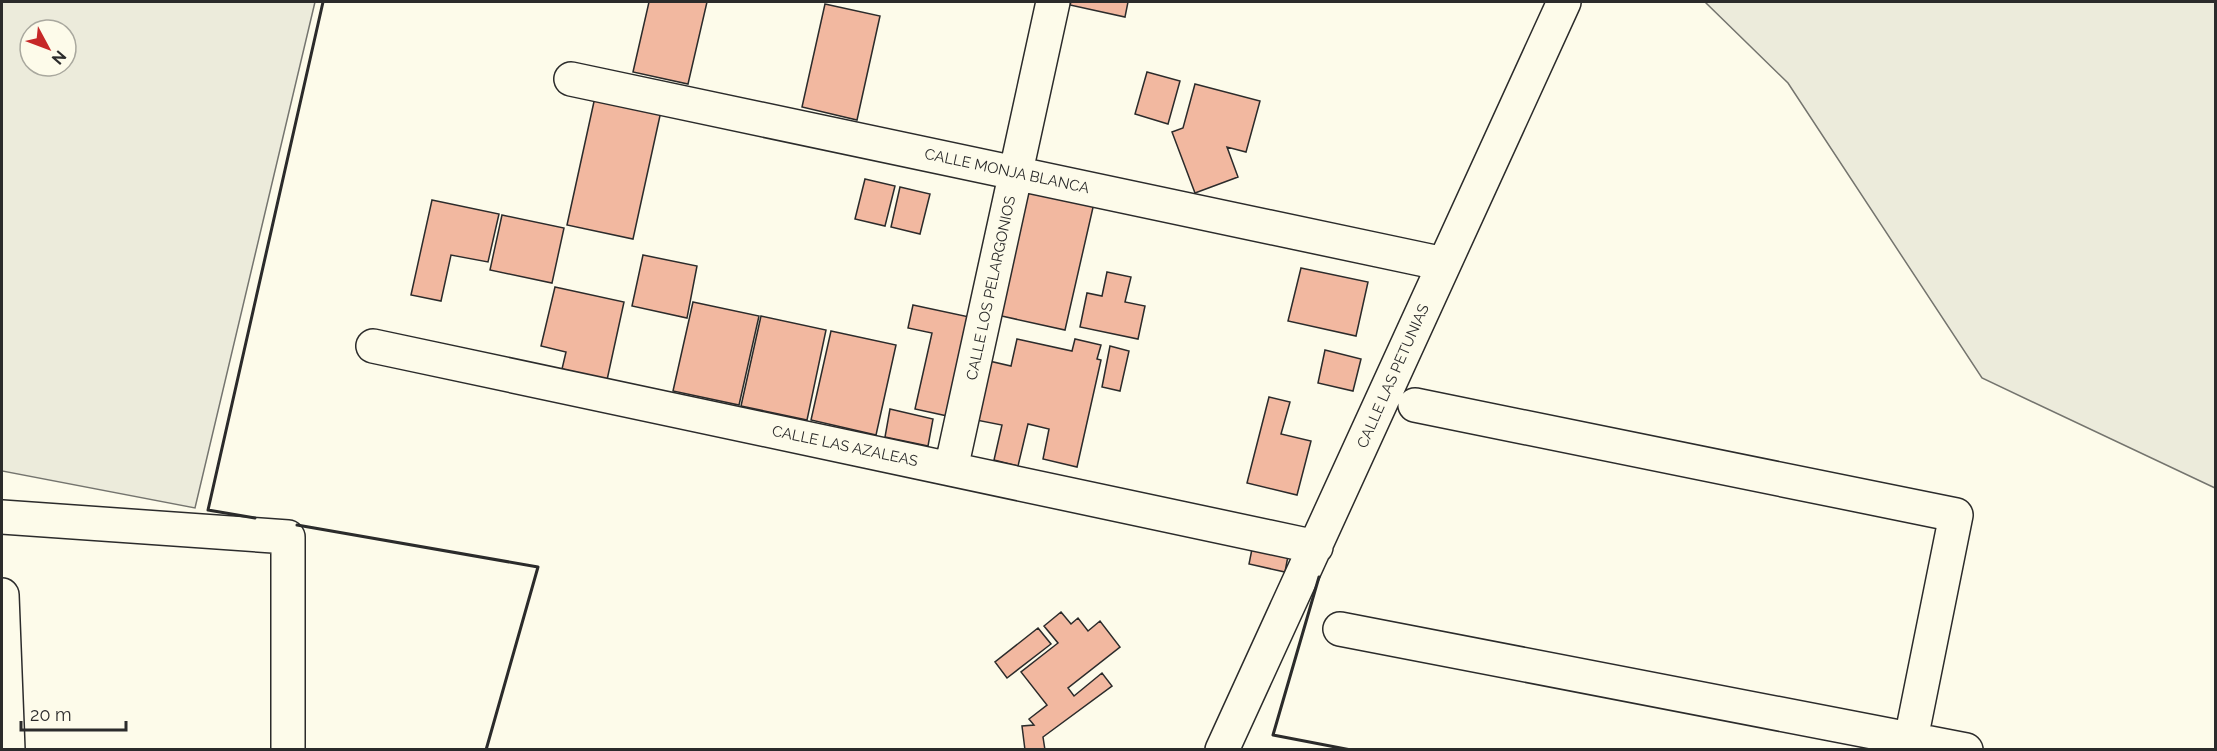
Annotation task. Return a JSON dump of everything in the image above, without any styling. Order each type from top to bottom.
[{"type":"street","name":"CALLE LOS PELARGONIOS","points":[[951,469],[1053,2]]},
{"type":"street","name":"CALLE LAS PETUNIAS","points":[[1222,750],[1564,2]]},
{"type":"street","name":"CALLE MONJA BLANCA","points":[[571,79],[1444,264]]},
{"type":"street","name":"CALLE LAS AZALEAS","points":[[373,346],[1316,547]]},
{"type":"street","points":[[1415,405],[1956,515],[1911,739]]},
{"type":"street","points":[[2,517],[288,537],[288,750]]},
{"type":"street","points":[[2,595],[8,750]]},
{"type":"street","points":[[1340,629],[1966,750]]},
{"type":"shaded area","points":[[2,2],[315,2],[195,508],[2,471]]},
{"type":"shaded area","points":[[1705,2],[2215,2],[2215,488],[1982,378],[1788,83]]},
{"type":"building","points":[[649,2],[707,2],[688,84],[633,72]]},
{"type":"building","points":[[1071,2],[1128,2],[1125,17],[1070,5]]},
{"type":"building","points":[[825,4],[880,16],[857,120],[802,107]]},
{"type":"building","points":[[1147,72],[1180,81],[1168,124],[1135,114]]},
{"type":"building","points":[[1195,84],[1260,101],[1246,152],[1227,147],[1238,177],[1195,193],[1172,132],[1183,128]]},
{"type":"building","points":[[595,97],[661,111],[633,239],[567,225]]},
{"type":"building","points":[[865,179],[895,186],[885,226],[855,219]]},
{"type":"building","points":[[900,187],[930,194],[920,234],[891,227]]},
{"type":"building","points":[[1026,188],[1094,203],[1065,330],[997,315]]},
{"type":"building","points":[[432,200],[499,214],[488,262],[451,255],[441,301],[411,295]]},
{"type":"building","points":[[502,215],[564,228],[552,283],[490,270]]},
{"type":"building","points":[[643,255],[697,266],[687,318],[632,306]]},
{"type":"building","points":[[1301,268],[1368,282],[1356,336],[1288,321]]},
{"type":"building","points":[[1107,272],[1131,277],[1125,302],[1145,306],[1138,339],[1080,327],[1087,293],[1102,296]]},
{"type":"building","points":[[555,287],[624,302],[607,380],[562,369],[566,352],[541,346]]},
{"type":"building","points":[[693,302],[759,316],[739,405],[673,391]]},
{"type":"building","points":[[913,305],[974,318],[952,417],[915,409],[932,333],[908,328]]},
{"type":"building","points":[[761,316],[826,330],[807,420],[741,406]]},
{"type":"building","points":[[831,331],[896,345],[876,435],[811,420]]},
{"type":"building","points":[[1017,339],[1072,351],[1075,339],[1101,345],[1097,359],[1101,360],[1077,467],[1043,459],[1049,429],[1028,424],[1018,466],[994,460],[1002,425],[976,420],[989,361],[1011,366]]},
{"type":"building","points":[[1110,346],[1129,351],[1120,391],[1102,387]]},
{"type":"building","points":[[1325,350],[1361,359],[1353,391],[1318,383]]},
{"type":"building","points":[[1269,397],[1290,402],[1281,434],[1311,441],[1297,495],[1247,483]]},
{"type":"building","points":[[890,409],[933,419],[928,446],[885,437]]},
{"type":"building","points":[[1252,549],[1288,556],[1285,572],[1249,564]]},
{"type":"building","points":[[1061,612],[1071,624],[1078,618],[1088,631],[1100,621],[1120,647],[1068,688],[1074,696],[1102,673],[1112,686],[1043,737],[1045,750],[1025,750],[1022,726],[1034,725],[1029,719],[1047,705],[1021,672],[1058,643],[1044,626]]},
{"type":"building","points":[[1038,628],[1051,644],[1007,678],[995,662]]},
{"type":"wall","points":[[255,518],[208,510],[323,2]]},
{"type":"wall","points":[[297,525],[538,567],[486,750]]},
{"type":"wall","points":[[1319,577],[1273,735],[1351,750]]}]
